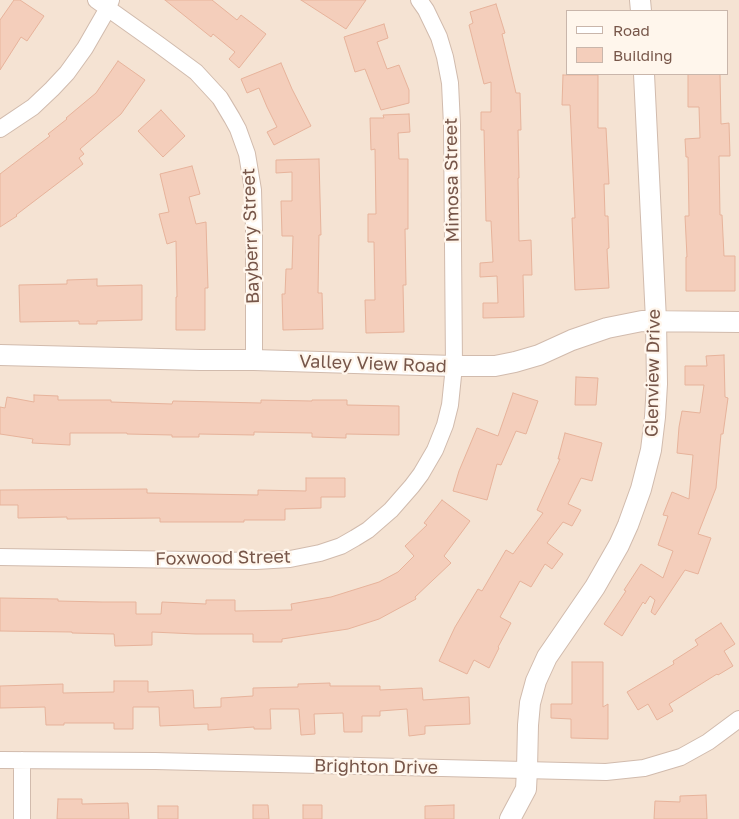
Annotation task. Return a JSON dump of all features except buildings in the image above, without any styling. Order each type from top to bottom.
[{"type":"street","name":"Mimosa Street","points":[[419,0],[439,37],[450,83],[454,366]]},
{"type":"street","points":[[0,129],[33,107],[67,73],[85,48],[105,3]]},
{"type":"street","name":"Bayberry Street","points":[[105,3],[196,72],[220,98],[238,129],[247,154],[253,190],[254,360]]},
{"type":"street","name":"Glenview Drive","points":[[510,819],[526,789],[530,703],[536,681],[547,657],[595,587],[619,546],[641,488],[651,450],[657,384],[656,320],[644,75]]},
{"type":"street","name":"Valley View Road","points":[[0,355],[495,366],[539,355],[572,340],[607,328],[642,321],[739,322]]},
{"type":"street","name":"Foxwood Street","points":[[0,557],[256,561],[290,559],[320,553],[341,546],[368,530],[391,510],[421,474],[435,450],[445,425],[450,405],[454,366]]},
{"type":"street","name":"Brighton Drive","points":[[0,760],[155,761],[606,772],[644,768],[681,757],[708,742],[739,719]]},
{"type":"street","points":[[22,760],[22,819]]},
{"type":"shaded area","points":[[0,0],[739,0],[739,819],[0,819]]}]
